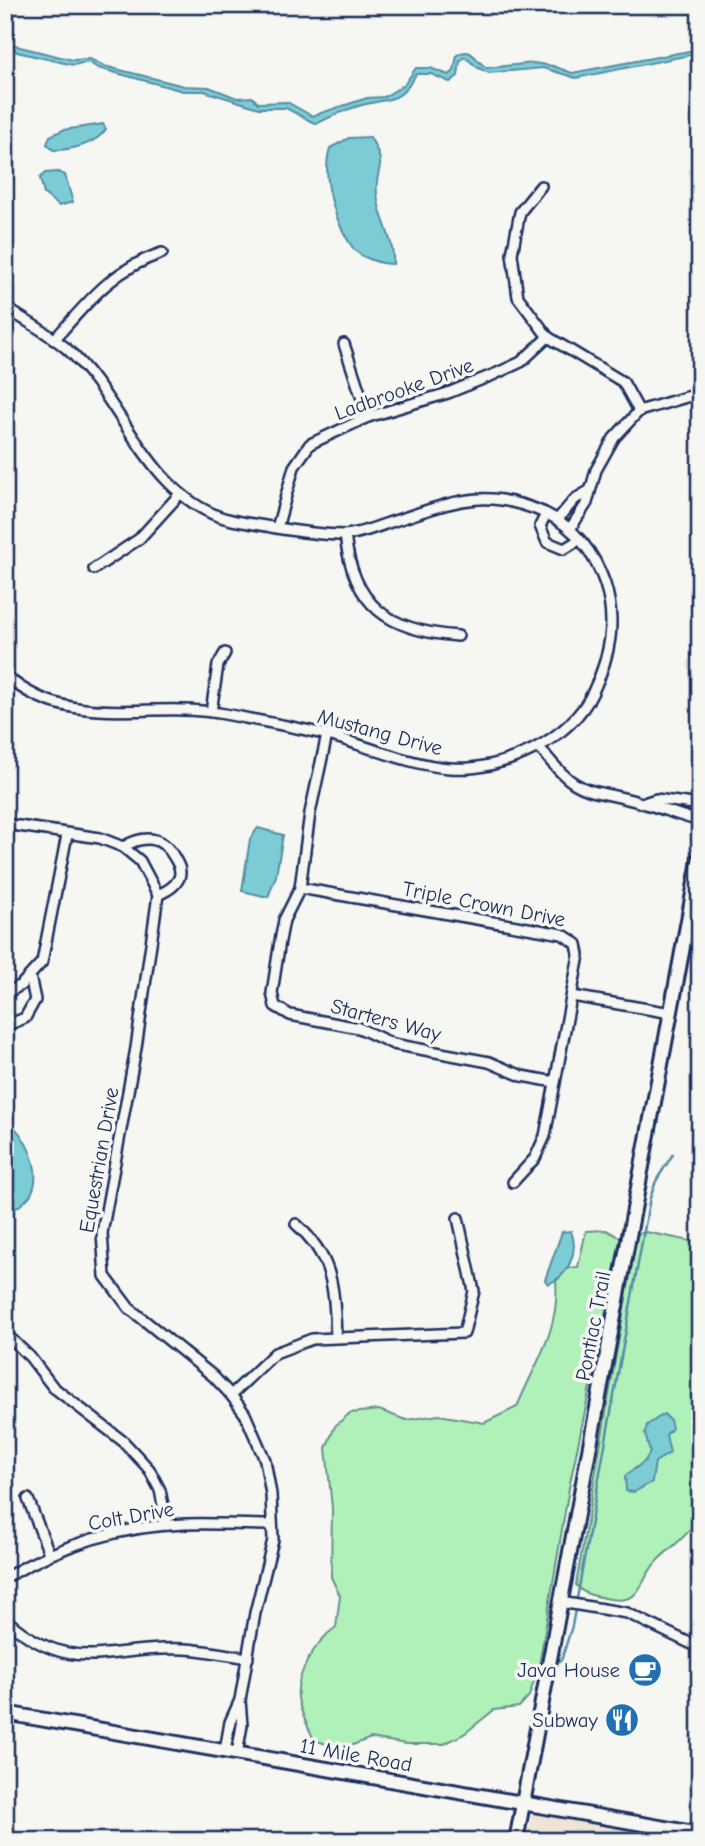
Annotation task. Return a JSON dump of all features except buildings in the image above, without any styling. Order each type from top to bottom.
[{"type":"main road","name":"Pontiac Trail","points":[[516,1841],[700,856]]},
{"type":"main road","name":"11 Mile Road","points":[[5,1713],[700,1834]]},
{"type":"street","points":[[541,186],[520,212],[512,254],[518,297],[548,337],[623,382],[639,411]]},
{"type":"street","points":[[54,340],[104,284],[133,263],[162,253]]},
{"type":"street","points":[[5,307],[66,348],[112,402],[179,495],[217,516],[276,528],[345,535],[349,566],[368,603],[391,620],[435,634],[458,636]]},
{"type":"street","name":"Ladbrooke Drive","points":[[276,528],[294,467],[310,444],[368,417],[448,393],[522,362],[548,337]]},
{"type":"street","points":[[344,344],[368,417]]},
{"type":"street","points":[[570,529],[587,503],[596,470],[614,438],[639,411],[700,393]]},
{"type":"street","points":[[558,519],[575,499],[589,491]]},
{"type":"street","points":[[94,569],[139,539],[179,495]]},
{"type":"street","name":"Mustang Drive","points":[[5,675],[22,690],[46,703],[94,710],[211,712],[327,735],[450,768],[482,766],[540,748],[567,727],[587,704],[605,666],[611,641],[612,614],[596,558],[558,519],[506,498],[480,497],[345,535]]},
{"type":"street","points":[[546,514],[540,526],[547,542],[564,548],[579,540]]},
{"type":"street","points":[[211,712],[218,665],[225,653]]},
{"type":"street","name":"Starters Way","points":[[327,735],[310,813],[300,888],[285,920],[280,941],[272,993],[275,1006],[280,1010],[359,1027],[393,1044],[488,1062],[522,1076],[555,1082]]},
{"type":"street","points":[[540,748],[564,779],[585,790],[645,803],[654,809],[700,821]]},
{"type":"street","points":[[645,803],[656,799],[700,805]]},
{"type":"street","points":[[5,824],[100,838],[123,847],[140,861],[158,895],[172,887],[179,878],[180,867],[169,848],[160,841],[136,839],[123,847]]},
{"type":"street","points":[[5,994],[21,985],[42,962],[67,835]]},
{"type":"street","name":"Triple Crown Drive","points":[[300,888],[570,937],[579,949],[541,1147],[513,1182]]},
{"type":"street","name":"Equestrian Drive","points":[[158,895],[136,1048],[102,1233],[105,1276],[129,1308],[213,1376],[231,1395],[245,1415],[265,1460],[273,1540],[255,1614],[240,1700],[243,1715],[231,1753]]},
{"type":"street","points":[[5,1026],[25,1018],[35,1000],[30,976]]},
{"type":"street","points":[[572,996],[671,1013]]},
{"type":"street","points":[[231,1395],[275,1353],[312,1339],[464,1333],[474,1291],[458,1218]]},
{"type":"street","points":[[296,1224],[310,1237],[324,1257],[334,1288],[336,1337]]},
{"type":"street","points":[[5,1333],[30,1357],[53,1387],[124,1442],[149,1469],[160,1490],[167,1525]]},
{"type":"street","points":[[28,1499],[49,1553]]},
{"type":"street","name":"Colt Drive","points":[[5,1578],[49,1553],[121,1531],[167,1525],[272,1525]]},
{"type":"street","points":[[560,1602],[627,1614],[700,1648]]},
{"type":"street","points":[[5,1619],[39,1643],[61,1653],[82,1657],[183,1648],[248,1658]]},
{"type":"shaded area","points":[[533,1810],[700,1840],[700,1841],[527,1841]]},
{"type":"green space","points":[[606,1230],[621,1238],[569,1488],[539,1666],[529,1696],[519,1707],[494,1710],[464,1734],[444,1744],[406,1744],[371,1738],[342,1749],[314,1740],[302,1713],[298,1693],[307,1661],[321,1641],[336,1627],[340,1596],[331,1577],[332,1508],[326,1448],[335,1426],[350,1413],[379,1410],[406,1420],[439,1415],[484,1423],[517,1407],[550,1331],[556,1299],[556,1281],[568,1268],[578,1267],[586,1231]]},
{"type":"green space","points":[[646,1232],[700,1243],[700,1513],[688,1533],[653,1566],[634,1595],[618,1600],[589,1594],[576,1585],[637,1234]]},
{"type":"water","points":[[5,33],[13,44],[20,47],[73,60],[90,59],[104,66],[184,86],[209,87],[237,98],[252,97],[258,103],[287,102],[312,116],[367,98],[384,97],[404,85],[416,68],[430,68],[449,75],[454,71],[457,55],[462,52],[470,53],[487,68],[533,63],[572,73],[700,49],[700,53],[576,78],[543,68],[489,73],[465,57],[460,61],[458,76],[450,82],[431,74],[416,74],[405,90],[394,98],[350,109],[316,124],[286,108],[259,108],[204,91],[183,91],[98,68],[88,62],[73,65],[17,52],[5,40]]},
{"type":"water","points":[[103,124],[106,129],[102,134],[82,145],[53,150],[47,144],[50,136],[63,130]]},
{"type":"water","points":[[370,137],[379,156],[377,194],[392,246],[393,264],[371,260],[353,248],[346,238],[331,200],[327,172],[330,148],[349,138]]},
{"type":"water","points":[[58,172],[65,175],[73,202],[59,206],[44,194],[40,178],[45,173]]},
{"type":"water","points":[[258,828],[283,835],[276,876],[268,897],[242,891],[250,839]]},
{"type":"water","points":[[5,1119],[25,1143],[34,1163],[35,1174],[29,1198],[5,1216]]},
{"type":"water","points":[[571,1231],[574,1247],[567,1269],[548,1284],[545,1280],[562,1232]]},
{"type":"water","points":[[664,1414],[670,1420],[672,1428],[666,1435],[670,1453],[655,1462],[652,1482],[634,1492],[626,1491],[625,1476],[645,1461],[650,1452],[645,1434],[647,1425]]},
{"type":"waterway","points":[[554,1660],[561,1661],[572,1626],[650,1198],[656,1181],[673,1154]]},
{"type":"place","name":"Java House","points":[[645,1670]]},
{"type":"place","name":"Subway","points":[[622,1720]]}]
